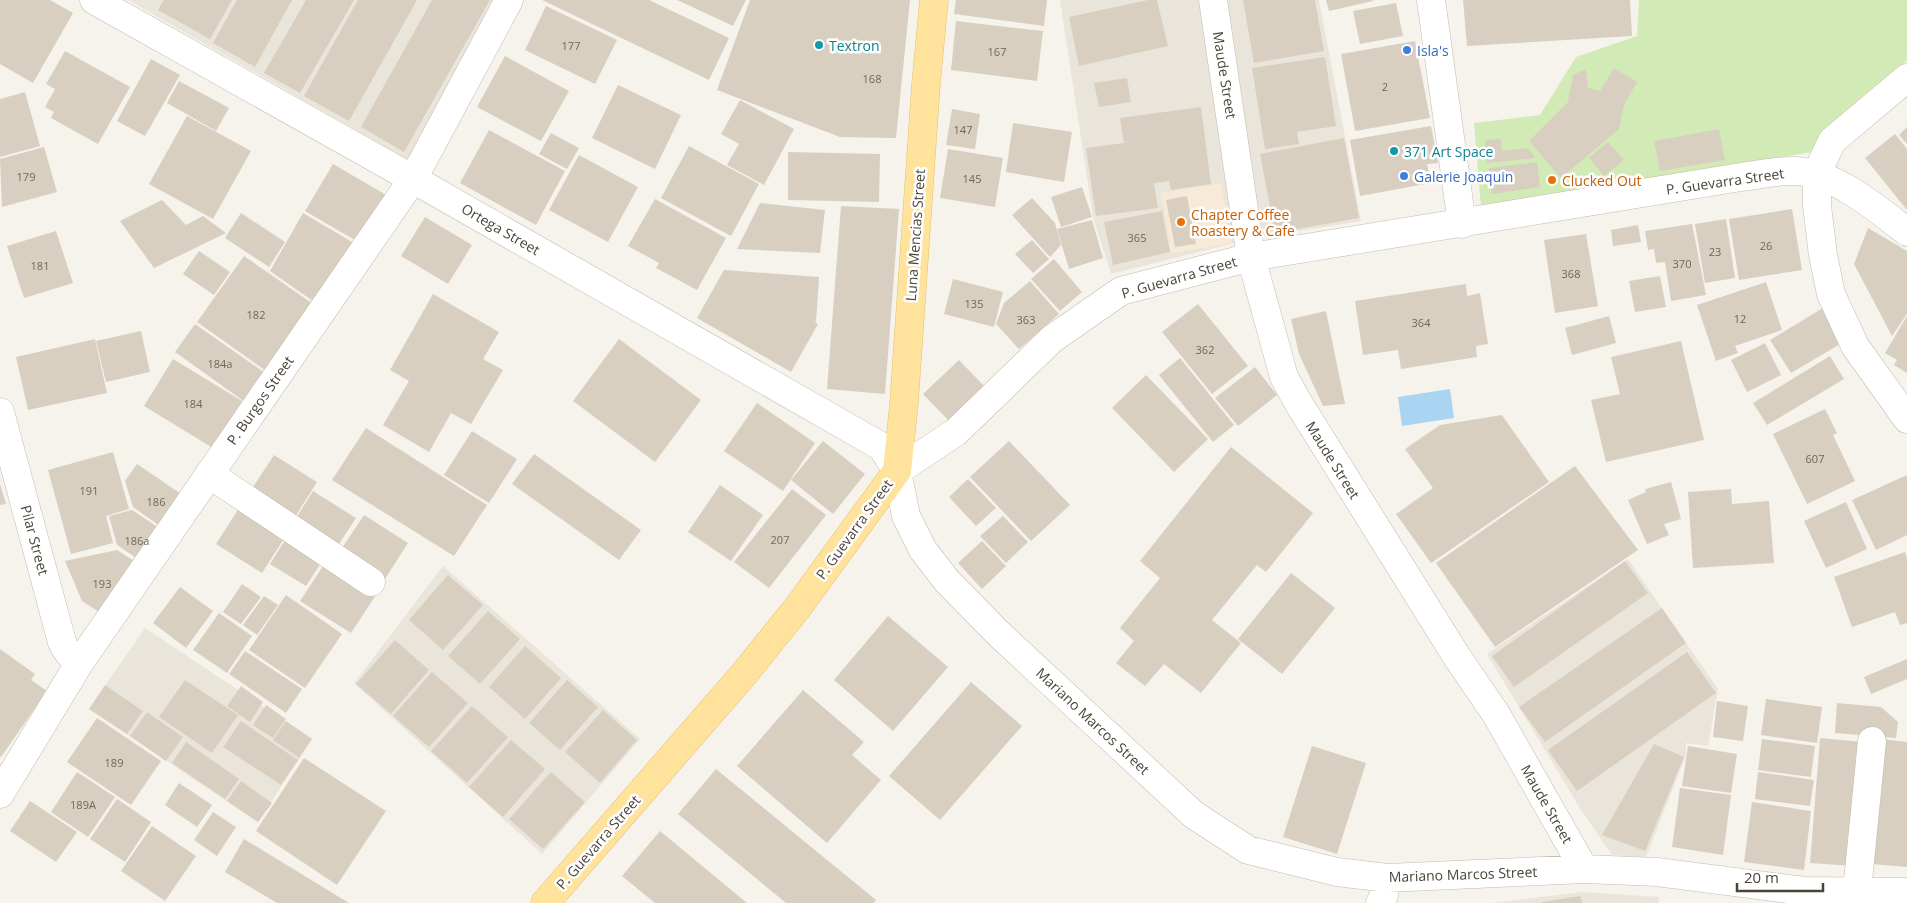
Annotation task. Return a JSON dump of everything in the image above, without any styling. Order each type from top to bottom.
[{"type":"main road","name":"Luna Mencias Street","points":[[897,471],[905,393],[926,84],[934,0]]},
{"type":"main road","name":"P. Guevarra Street","points":[[545,903],[744,674],[798,607],[897,471]]},
{"type":"street","name":"Ortega Street","points":[[94,0],[413,179],[882,447],[897,471]]},
{"type":"street","name":"P. Burgos Street","points":[[0,794],[80,662],[413,179],[509,0]]},
{"type":"street","name":"Maude Street","points":[[1213,0],[1251,257],[1284,377],[1295,398],[1457,657],[1496,714],[1584,869]]},
{"type":"street","points":[[1431,0],[1462,224]]},
{"type":"street","points":[[1907,78],[1832,141],[1817,173],[1817,206],[1820,236],[1831,294],[1855,346],[1907,419]]},
{"type":"street","name":"P. Guevarra Street","points":[[897,471],[956,432],[1052,338],[1121,291],[1251,257],[1741,177],[1795,170],[1817,173],[1865,200],[1907,232]]},
{"type":"street","name":"Pilar Street","points":[[0,412],[62,642],[70,656],[80,662]]},
{"type":"street","name":"Mariano Marcos Street","points":[[897,471],[906,516],[923,550],[947,581],[999,634],[1194,815],[1248,850],[1337,872],[1383,891],[1584,869],[1657,872],[1803,897],[1857,891],[1907,892]]},
{"type":"street","points":[[209,474],[372,582]]},
{"type":"street","points":[[1857,891],[1872,741]]},
{"type":"shaded area","points":[[128,0],[500,0],[416,164]]},
{"type":"shaded area","points":[[1060,0],[1319,0],[1361,221],[1250,239],[1111,274],[1093,217]]},
{"type":"shaded area","points":[[1221,183],[1232,243],[1171,253],[1161,193]]},
{"type":"shaded area","points":[[1628,559],[1718,689],[1708,746],[1686,743],[1686,755],[1646,857],[1612,855],[1581,810],[1487,654]]},
{"type":"shaded area","points":[[443,566],[640,739],[542,854],[354,683]]},
{"type":"shaded area","points":[[145,628],[312,739],[258,822],[89,709]]},
{"type":"shaded area","points":[[1582,892],[1659,897],[1659,903],[1493,903]]},
{"type":"green space","points":[[1639,0],[1907,0],[1907,60],[1824,150],[1481,207],[1474,123],[1540,115],[1576,57],[1637,36]]},
{"type":"water","points":[[1450,389],[1454,418],[1402,426],[1398,397]]},
{"type":"building","points":[[0,0],[50,0],[73,13],[33,83],[0,64]]},
{"type":"building","points":[[164,0],[232,0],[210,39],[158,10]]},
{"type":"building","points":[[237,0],[292,0],[255,67],[213,43]]},
{"type":"building","points":[[306,0],[354,0],[300,93],[264,73]]},
{"type":"building","points":[[358,0],[417,0],[349,121],[304,96]]},
{"type":"building","points":[[432,0],[490,0],[404,152],[361,127]]},
{"type":"building","points":[[542,0],[649,0],[729,38],[709,80]]},
{"type":"building","points":[[677,0],[746,0],[733,26]]},
{"type":"building","name":"Textron","points":[[750,0],[910,0],[896,138],[840,137],[717,90]]},
{"type":"building","points":[[956,0],[1047,0],[1044,26],[954,14]]},
{"type":"building","points":[[1148,0],[1157,0],[1168,46],[1079,66],[1069,17]]},
{"type":"building","points":[[1243,0],[1315,0],[1324,51],[1254,63]]},
{"type":"building","points":[[1326,0],[1373,0],[1373,1],[1329,11]]},
{"type":"building","points":[[1463,0],[1630,0],[1632,36],[1467,46]]},
{"type":"building","points":[[1396,3],[1403,36],[1360,44],[1353,11]]},
{"type":"building","points":[[546,6],[617,40],[595,84],[525,50]]},
{"type":"building","points":[[956,21],[1043,31],[1037,81],[951,70]]},
{"type":"building","points":[[1415,41],[1430,118],[1355,131],[1341,54]]},
{"type":"building","points":[[65,51],[130,87],[98,144],[51,118],[54,112],[45,107],[55,89],[46,84]]},
{"type":"building","points":[[505,56],[569,91],[541,141],[477,107]]},
{"type":"building","points":[[1325,57],[1336,126],[1297,132],[1299,144],[1265,149],[1252,68]]},
{"type":"building","points":[[151,59],[180,75],[145,136],[117,121]]},
{"type":"building","points":[[1614,68],[1637,82],[1624,105],[1619,129],[1561,178],[1529,141],[1568,102],[1573,75],[1586,69],[1588,88],[1600,91]]},
{"type":"building","points":[[1127,78],[1131,102],[1099,107],[1094,83]]},
{"type":"building","points":[[179,81],[229,108],[216,131],[167,103]]},
{"type":"building","points":[[618,85],[681,115],[655,169],[592,138]]},
{"type":"building","points":[[25,92],[40,146],[0,157],[0,99]]},
{"type":"building","points":[[740,100],[794,129],[764,185],[727,165],[739,144],[721,134]]},
{"type":"building","points":[[1201,107],[1211,184],[1171,190],[1169,181],[1154,183],[1158,208],[1096,216],[1086,148],[1124,143],[1120,118]]},
{"type":"building","points":[[952,109],[980,114],[975,149],[946,145]]},
{"type":"building","points":[[187,116],[251,151],[213,219],[149,184]]},
{"type":"building","points":[[1013,123],[1072,132],[1064,182],[1006,172]]},
{"type":"building","name":"371 Art Space","points":[[1431,126],[1438,163],[1427,164],[1431,183],[1360,196],[1350,140]]},
{"type":"building","points":[[1907,127],[1907,144],[1899,135]]},
{"type":"building","points":[[1719,129],[1725,160],[1660,171],[1654,141]]},
{"type":"building","points":[[489,130],[565,171],[536,225],[460,183]]},
{"type":"building","points":[[551,133],[579,148],[567,169],[539,154]]},
{"type":"building","points":[[1895,134],[1907,149],[1907,210],[1865,158]]},
{"type":"building","points":[[1344,138],[1359,218],[1275,233],[1260,154]]},
{"type":"building","points":[[1501,139],[1502,151],[1528,148],[1535,158],[1487,163],[1485,140]]},
{"type":"building","points":[[1608,142],[1624,160],[1604,176],[1589,158]]},
{"type":"building","points":[[689,146],[759,184],[731,236],[661,198]]},
{"type":"building","points":[[44,147],[57,192],[2,207],[0,159]]},
{"type":"building","points":[[948,149],[1003,158],[995,207],[940,198]]},
{"type":"building","points":[[788,152],[880,154],[879,202],[788,200]]},
{"type":"building","points":[[579,155],[638,187],[608,242],[549,210]]},
{"type":"building","points":[[1537,162],[1540,187],[1492,194],[1489,168]]},
{"type":"building","points":[[333,164],[388,196],[360,243],[305,211]]},
{"type":"building","points":[[1082,187],[1092,217],[1061,227],[1051,197]]},
{"type":"building","name":"Chapter Coffee Roastery & Cafe","points":[[1187,196],[1196,244],[1175,247],[1166,200]]},
{"type":"building","points":[[1032,198],[1055,223],[1061,245],[1050,257],[1012,215]]},
{"type":"building","points":[[655,199],[726,238],[697,290],[656,268],[659,263],[628,246]]},
{"type":"building","points":[[162,200],[186,225],[203,216],[226,233],[154,268],[120,221]]},
{"type":"building","points":[[760,203],[825,210],[820,253],[737,249]]},
{"type":"building","points":[[841,206],[899,209],[885,394],[827,389]]},
{"type":"building","points":[[1792,209],[1802,270],[1739,280],[1729,219]]},
{"type":"building","points":[[1162,211],[1170,252],[1113,265],[1104,222]]},
{"type":"building","points":[[241,213],[285,242],[269,267],[225,238]]},
{"type":"building","points":[[303,213],[357,245],[320,306],[270,271]]},
{"type":"building","points":[[425,217],[472,245],[448,284],[401,256]]},
{"type":"building","points":[[1726,219],[1735,278],[1705,283],[1695,224]]},
{"type":"building","points":[[1092,220],[1103,258],[1069,269],[1057,229]]},
{"type":"building","points":[[1692,224],[1706,295],[1671,301],[1665,262],[1656,263],[1654,249],[1648,250],[1645,231]]},
{"type":"building","points":[[1638,225],[1641,242],[1613,246],[1611,230]]},
{"type":"building","points":[[1868,228],[1907,251],[1907,314],[1892,336],[1854,264]]},
{"type":"building","points":[[56,231],[73,283],[24,298],[7,246]]},
{"type":"building","points":[[1586,234],[1598,306],[1555,313],[1544,240]]},
{"type":"building","points":[[1032,240],[1049,259],[1033,273],[1015,254]]},
{"type":"building","points":[[199,251],[230,272],[214,295],[183,274]]},
{"type":"building","points":[[244,256],[316,306],[269,373],[197,322]]},
{"type":"building","points":[[1054,259],[1082,292],[1060,311],[1031,279]]},
{"type":"building","points":[[724,270],[819,277],[816,322],[813,321],[818,324],[791,372],[697,318]]},
{"type":"building","points":[[1660,276],[1666,307],[1635,312],[1629,281]]},
{"type":"building","points":[[953,279],[1003,292],[994,327],[944,314]]},
{"type":"building","points":[[1030,281],[1059,314],[1019,349],[996,324],[1004,303]]},
{"type":"building","points":[[1766,282],[1782,330],[1735,346],[1738,353],[1716,361],[1697,305]]},
{"type":"building","points":[[1466,284],[1467,296],[1480,293],[1488,344],[1476,346],[1477,357],[1401,369],[1398,350],[1363,355],[1355,301]]},
{"type":"building","points":[[433,294],[499,332],[483,359],[503,370],[471,424],[451,413],[429,452],[383,425],[409,381],[390,370]]},
{"type":"building","points":[[1198,304],[1248,366],[1212,394],[1162,332]]},
{"type":"building","points":[[1826,306],[1847,340],[1791,373],[1770,340]]},
{"type":"building","points":[[1326,311],[1345,404],[1323,406],[1299,354],[1291,319]]},
{"type":"building","points":[[1609,316],[1616,343],[1572,355],[1565,328]]},
{"type":"building","points":[[1907,316],[1907,373],[1894,365],[1897,360],[1885,353]]},
{"type":"building","points":[[195,324],[265,373],[245,402],[175,352]]},
{"type":"building","points":[[141,331],[150,372],[106,382],[96,341]]},
{"type":"building","points":[[95,339],[107,393],[28,410],[16,357]]},
{"type":"building","points":[[619,339],[701,400],[655,462],[573,401]]},
{"type":"building","points":[[1681,341],[1704,440],[1606,462],[1591,400],[1620,394],[1611,357]]},
{"type":"building","points":[[1765,343],[1781,375],[1747,392],[1731,360]]},
{"type":"building","points":[[1830,356],[1844,379],[1767,425],[1753,403]]},
{"type":"building","points":[[1180,358],[1234,425],[1213,442],[1159,375]]},
{"type":"building","points":[[173,359],[242,401],[213,448],[144,406]]},
{"type":"building","points":[[959,360],[985,387],[949,421],[923,394]]},
{"type":"building","points":[[1255,367],[1277,395],[1238,426],[1215,398]]},
{"type":"building","points":[[1146,375],[1208,439],[1174,472],[1112,408]]},
{"type":"building","points":[[757,403],[815,443],[783,491],[724,451]]},
{"type":"building","points":[[1825,409],[1837,433],[1833,435],[1855,481],[1807,504],[1773,434]]},
{"type":"building","points":[[1502,415],[1549,482],[1431,563],[1396,514],[1433,488],[1405,449],[1440,425]]},
{"type":"building","points":[[366,428],[487,505],[454,556],[332,480]]},
{"type":"building","points":[[472,431],[517,459],[489,503],[444,475]]},
{"type":"building","points":[[823,441],[865,474],[833,514],[791,480]]},
{"type":"building","points":[[1009,441],[1070,505],[1031,541],[970,477]]},
{"type":"building","points":[[1231,447],[1313,513],[1266,572],[1257,565],[1212,620],[1241,643],[1201,693],[1164,664],[1145,686],[1116,663],[1134,641],[1120,628],[1160,578],[1140,561]]},
{"type":"building","points":[[113,452],[129,509],[106,516],[113,543],[71,554],[48,470]]},
{"type":"building","points":[[534,454],[641,530],[619,560],[512,484]]},
{"type":"building","points":[[274,455],[317,482],[293,520],[249,493]]},
{"type":"building","points":[[137,464],[184,496],[163,528],[133,507],[125,481]]},
{"type":"building","points":[[1575,466],[1638,550],[1495,647],[1436,563]]},
{"type":"building","points":[[1907,475],[1907,535],[1876,550],[1852,500]]},
{"type":"building","points":[[968,479],[996,508],[976,526],[949,497]]},
{"type":"building","points":[[1671,482],[1681,519],[1664,524],[1669,535],[1647,544],[1628,500],[1646,492],[1645,489]]},
{"type":"building","points":[[0,484],[6,504],[0,505]]},
{"type":"building","points":[[720,485],[763,515],[731,561],[688,532]]},
{"type":"building","points":[[792,489],[826,515],[769,588],[734,562]]},
{"type":"building","points":[[1731,489],[1732,504],[1769,501],[1774,563],[1693,568],[1688,492]]},
{"type":"building","points":[[313,491],[356,518],[335,550],[293,523]]},
{"type":"building","points":[[1846,502],[1867,549],[1826,568],[1804,521]]},
{"type":"building","points":[[241,505],[287,534],[262,573],[216,544]]},
{"type":"building","points":[[132,510],[165,532],[144,563],[117,545],[109,516]]},
{"type":"building","points":[[364,515],[408,543],[383,582],[338,554]]},
{"type":"building","points":[[1003,516],[1028,542],[1006,563],[980,536]]},
{"type":"building","points":[[287,537],[323,560],[306,586],[270,564]]},
{"type":"building","points":[[982,541],[1006,566],[982,589],[958,563]]},
{"type":"building","points":[[117,550],[142,566],[107,617],[82,601],[65,561]]},
{"type":"building","points":[[1905,552],[1907,558],[1907,623],[1900,625],[1895,612],[1852,627],[1834,577]]},
{"type":"building","points":[[1625,561],[1648,593],[1514,687],[1492,656]]},
{"type":"building","points":[[325,563],[376,595],[351,633],[300,601]]},
{"type":"building","points":[[1291,573],[1335,608],[1282,674],[1238,639]]},
{"type":"building","points":[[448,575],[483,605],[443,650],[409,620]]},
{"type":"building","points":[[242,584],[261,597],[241,624],[223,612]]},
{"type":"building","points":[[180,587],[213,611],[186,648],[153,623]]},
{"type":"building","points":[[286,595],[342,634],[305,688],[249,650]]},
{"type":"building","points":[[264,596],[278,605],[257,635],[243,625]]},
{"type":"building","points":[[1662,608],[1686,643],[1545,742],[1519,707]]},
{"type":"building","points":[[488,611],[520,639],[480,684],[448,656]]},
{"type":"building","points":[[219,613],[252,636],[227,673],[193,650]]},
{"type":"building","points":[[888,616],[948,667],[893,731],[834,680]]},
{"type":"building","points":[[395,640],[429,670],[391,714],[356,684]]},
{"type":"building","points":[[525,646],[561,678],[525,719],[489,687]]},
{"type":"building","points":[[0,649],[35,674],[31,680],[47,691],[1,757],[0,756]]},
{"type":"building","points":[[245,651],[302,689],[286,713],[229,674]]},
{"type":"building","points":[[1687,652],[1716,693],[1577,791],[1548,750]]},
{"type":"building","points":[[1907,659],[1907,679],[1871,694],[1864,677]]},
{"type":"building","points":[[432,672],[468,703],[429,747],[393,716]]},
{"type":"building","points":[[185,680],[238,715],[212,753],[159,717]]},
{"type":"building","points":[[567,680],[598,707],[560,750],[529,723]]},
{"type":"building","points":[[971,682],[1022,726],[940,820],[889,776]]},
{"type":"building","points":[[105,685],[143,711],[127,734],[89,709]]},
{"type":"building","points":[[241,686],[263,702],[250,722],[227,706]]},
{"type":"building","points":[[803,690],[864,742],[852,755],[881,780],[827,843],[737,766]]},
{"type":"building","points":[[1766,699],[1822,707],[1817,743],[1761,735]]},
{"type":"building","points":[[1717,701],[1748,706],[1743,741],[1713,737]]},
{"type":"building","points":[[1837,703],[1881,707],[1898,722],[1896,738],[1835,733]]},
{"type":"building","points":[[266,705],[286,719],[273,738],[253,725]]},
{"type":"building","points":[[472,706],[508,737],[467,783],[431,751]]},
{"type":"building","points":[[603,710],[637,740],[600,783],[565,752]]},
{"type":"building","points":[[147,712],[183,737],[166,761],[130,736]]},
{"type":"building","points":[[97,718],[161,761],[131,805],[67,762]]},
{"type":"building","points":[[241,721],[298,760],[281,785],[223,747]]},
{"type":"building","points":[[286,721],[312,739],[299,758],[273,740]]},
{"type":"building","points":[[1820,738],[1863,742],[1854,866],[1810,863]]},
{"type":"building","points":[[1762,739],[1815,746],[1811,777],[1758,770]]},
{"type":"building","points":[[1881,739],[1907,742],[1907,867],[1871,864]]},
{"type":"building","points":[[511,740],[545,769],[503,817],[469,787]]},
{"type":"building","points":[[186,742],[239,779],[225,799],[172,763]]},
{"type":"building","points":[[1654,744],[1684,757],[1645,851],[1602,835]]},
{"type":"building","points":[[1312,746],[1366,763],[1337,854],[1283,837]]},
{"type":"building","points":[[1688,746],[1737,754],[1731,793],[1682,786]]},
{"type":"building","points":[[304,758],[386,811],[337,885],[256,831]]},
{"type":"building","points":[[716,769],[876,900],[874,903],[786,903],[678,814]]},
{"type":"building","points":[[77,772],[115,797],[88,837],[51,812]]},
{"type":"building","points":[[551,772],[585,802],[543,849],[509,819]]},
{"type":"building","points":[[1758,772],[1814,780],[1810,806],[1755,799]]},
{"type":"building","points":[[241,781],[272,803],[258,822],[227,801]]},
{"type":"building","points":[[179,783],[212,805],[197,827],[165,805]]},
{"type":"building","points":[[1680,788],[1731,795],[1723,855],[1672,847]]},
{"type":"building","points":[[117,799],[151,822],[125,862],[90,839]]},
{"type":"building","points":[[30,801],[77,832],[56,862],[10,831]]},
{"type":"building","points":[[1752,802],[1811,811],[1804,870],[1744,862]]},
{"type":"building","points":[[213,812],[236,827],[217,856],[194,840]]},
{"type":"building","points":[[152,826],[196,856],[165,901],[121,871]]},
{"type":"building","points":[[660,831],[747,903],[655,903],[622,876]]},
{"type":"building","points":[[244,839],[349,903],[277,903],[225,872]]},
{"type":"building","points":[[1580,896],[1582,903],[1542,903],[1542,902]]},
{"type":"place","name":"Textron","points":[[819,45]]},
{"type":"place","name":"Isla's","points":[[1407,50]]},
{"type":"place","name":"371 Art Space","points":[[1394,151]]},
{"type":"place","name":"Galerie Joaquin","points":[[1404,176]]},
{"type":"place","name":"Clucked Out","points":[[1552,180]]},
{"type":"place","name":"Chapter Coffee Roastery & Cafe","points":[[1181,222]]}]
